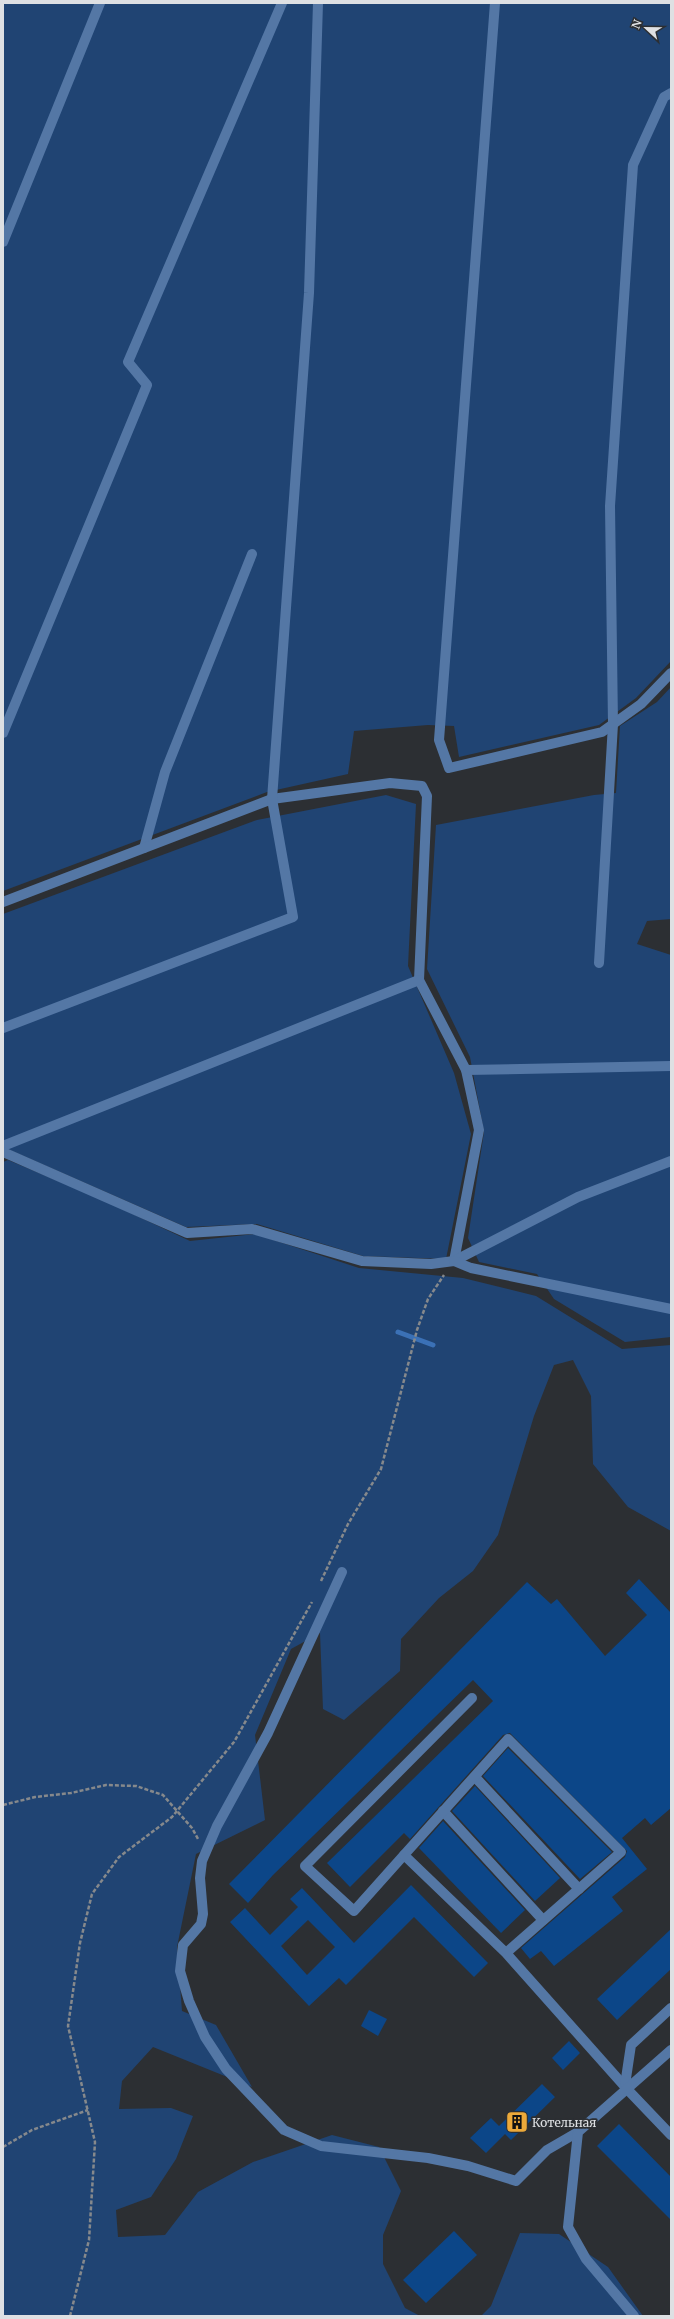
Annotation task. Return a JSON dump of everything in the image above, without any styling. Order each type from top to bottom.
[{"type":"street","points":[[3,242],[100,3]]},
{"type":"street","points":[[3,733],[147,385],[128,362],[282,3]]},
{"type":"street","points":[[3,1028],[293,917],[272,800],[309,293],[318,3]]},
{"type":"street","points":[[495,3],[439,740],[449,768],[602,732],[640,704],[671,673]]},
{"type":"street","points":[[599,963],[614,724],[610,506],[632,165],[664,98],[671,93]]},
{"type":"street","points":[[144,848],[165,772],[252,554]]},
{"type":"street","points":[[3,902],[272,800],[390,783],[422,786],[427,796],[419,980],[466,1070],[479,1130],[454,1261]]},
{"type":"street","points":[[3,1146],[419,980]]},
{"type":"street","points":[[466,1070],[671,1066]]},
{"type":"street","points":[[3,1152],[187,1233],[252,1229],[362,1261],[431,1264],[454,1261],[578,1196],[671,1161]]},
{"type":"street","points":[[454,1261],[472,1268],[671,1309]]},
{"type":"street","points":[[342,1572],[271,1726],[244,1780],[217,1826],[202,1861],[200,1878],[203,1914],[201,1924],[183,1945],[180,1958],[180,1971],[187,1995],[204,2037],[226,2069],[284,2130],[321,2146],[428,2158],[468,2166],[516,2182],[547,2150],[578,2132],[626,2087],[671,2050]]},
{"type":"street","points":[[472,1698],[305,1866],[354,1911],[508,1739],[621,1852],[506,1953]]},
{"type":"street","points":[[475,1777],[579,1889]]},
{"type":"street","points":[[443,1811],[543,1920]]},
{"type":"street","points":[[404,1855],[506,1953],[671,2135]]},
{"type":"street","points":[[626,2087],[631,2045],[671,2008]]},
{"type":"street","points":[[578,2132],[568,2227],[586,2259],[634,2316]]},
{"type":"path","points":[[321,1582],[348,1524],[381,1469],[411,1348],[428,1298],[454,1261]]},
{"type":"path","points":[[70,2316],[89,2240],[95,2142],[68,2026],[80,1943],[92,1894],[119,1857],[176,1812],[234,1742],[314,1596]]},
{"type":"path","points":[[3,1805],[35,1797],[71,1793],[106,1785],[136,1786],[163,1795],[176,1812],[192,1828],[201,1844],[202,1861]]},
{"type":"path","points":[[3,2147],[32,2130],[88,2110]]},
{"type":"shaded area","points":[[3,3],[671,3],[671,661],[636,698],[599,725],[459,757],[454,726],[428,725],[354,731],[348,774],[267,792],[3,891]]},
{"type":"shaded area","points":[[671,687],[671,919],[647,921],[637,944],[671,955],[671,1337],[625,1342],[554,1299],[537,1274],[479,1262],[468,1238],[484,1132],[470,1057],[427,969],[436,825],[594,795],[616,793],[620,726],[657,702]]},
{"type":"shaded area","points":[[386,795],[416,804],[408,966],[454,1073],[471,1134],[446,1259],[363,1256],[257,1224],[186,1227],[3,1147],[3,914],[257,820]]},
{"type":"shaded area","points":[[8,1160],[101,1199],[190,1241],[255,1234],[359,1268],[463,1278],[536,1296],[622,1349],[671,1345],[671,1531],[628,1507],[593,1464],[591,1396],[573,1360],[554,1365],[534,1416],[498,1535],[473,1571],[439,1598],[401,1639],[400,1671],[344,1720],[323,1709],[320,1633],[291,1649],[255,1735],[265,1820],[196,1854],[177,1947],[182,2011],[216,2025],[252,2087],[153,2047],[122,2081],[119,2109],[171,2108],[193,2116],[176,2159],[151,2197],[116,2210],[118,2237],[165,2235],[198,2192],[253,2162],[332,2135],[379,2147],[401,2191],[383,2235],[383,2264],[405,2308],[420,2316],[3,2316],[3,1162]]},
{"type":"shaded area","points":[[520,2233],[559,2234],[608,2267],[643,2316],[481,2316],[491,2306]]},
{"type":"building","points":[[639,1579],[671,1613],[671,1808],[651,1825],[645,1818],[622,1838],[647,1869],[612,1897],[623,1911],[554,1966],[541,1951],[530,1959],[521,1948],[625,1857],[627,1851],[510,1733],[503,1735],[410,1839],[404,1833],[350,1887],[327,1863],[493,1701],[473,1680],[273,1875],[248,1903],[229,1884],[527,1582],[551,1604],[557,1599],[605,1656],[647,1615],[626,1593]]},
{"type":"building","points":[[508,1748],[612,1852],[580,1879],[483,1776]]},
{"type":"building","points":[[475,1786],[560,1878],[535,1901],[452,1811]]},
{"type":"building","points":[[443,1821],[525,1910],[501,1933],[419,1848]]},
{"type":"building","points":[[411,1885],[488,1963],[474,1977],[414,1917],[346,1985],[339,1978],[309,2006],[230,1922],[245,1908],[270,1935],[298,1907],[290,1899],[302,1888],[354,1943]],"holes":[[[308,1920],[335,1947],[307,1975],[281,1946]]]},
{"type":"building","points":[[671,1929],[671,1969],[617,2020],[597,1999]]},
{"type":"building","points":[[369,2010],[387,2019],[378,2036],[361,2026]]},
{"type":"building","points":[[569,2041],[580,2053],[563,2070],[552,2058]]},
{"type":"building","name":"Котельная","points":[[542,2084],[555,2097],[511,2140],[505,2134],[486,2153],[470,2138],[491,2118],[499,2126]]},
{"type":"building","points":[[619,2124],[671,2177],[671,2220],[597,2146]]},
{"type":"building","points":[[454,2231],[477,2255],[426,2303],[403,2280]]},
{"type":"waterway","points":[[398,1332],[433,1345]]},
{"type":"place","name":"Котельная","points":[[517,2122]]}]
